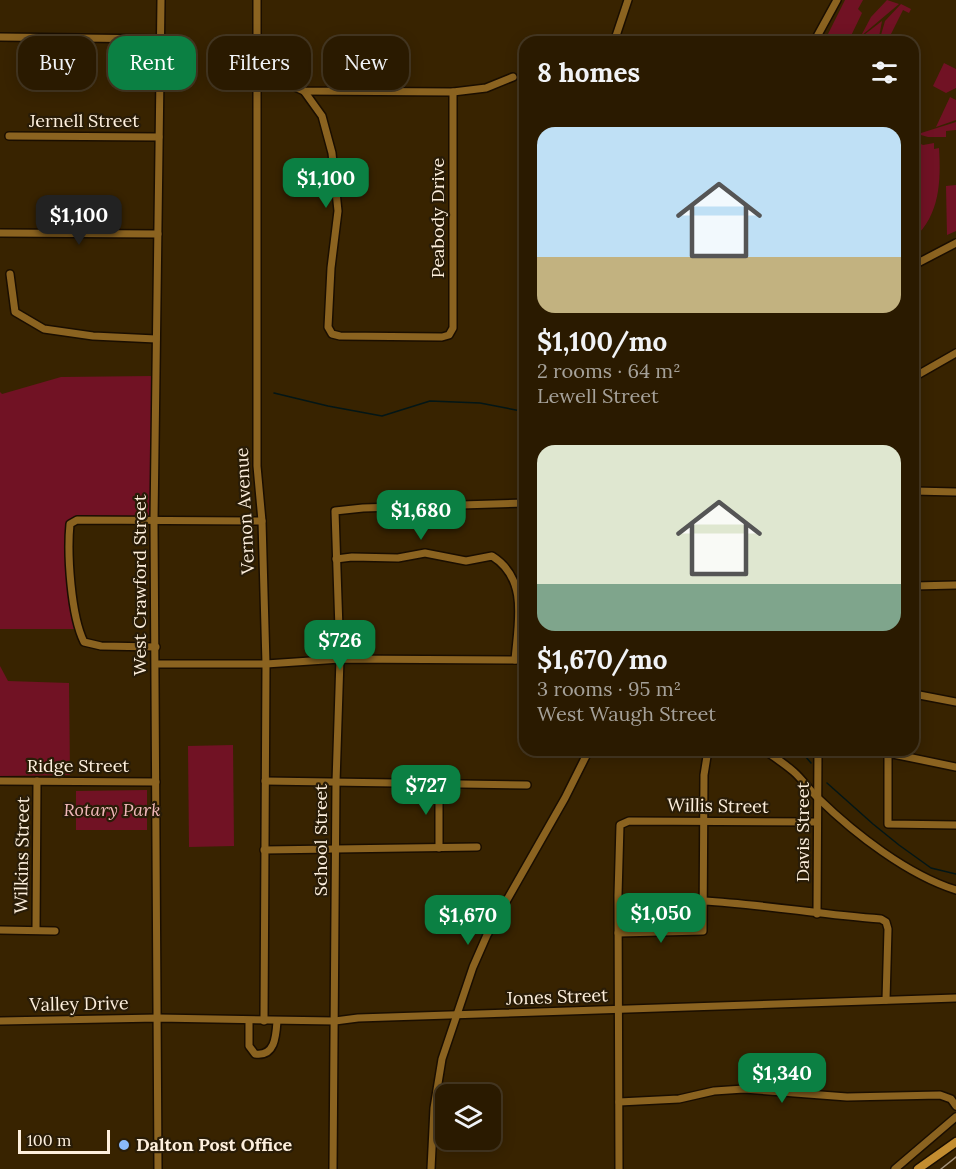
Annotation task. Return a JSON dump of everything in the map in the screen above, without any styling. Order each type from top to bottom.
[{"type":"main road","points":[[918,1169],[956,1142]]},
{"type":"street","name":"West Crawford Street","points":[[161,0],[161,36]]},
{"type":"street","name":"Vernon Avenue","points":[[256,36],[257,0]]},
{"type":"street","points":[[616,36],[628,0]]},
{"type":"street","points":[[817,36],[837,0]]},
{"type":"street","points":[[0,37],[108,38]]},
{"type":"street","points":[[304,91],[453,92],[486,88],[513,77]]},
{"type":"street","name":"West Crawford Street","points":[[158,1169],[154,521],[160,90]]},
{"type":"street","name":"Vernon Avenue","points":[[256,90],[257,444],[262,521],[266,664],[264,1021]]},
{"type":"street","name":"Peabody Drive","points":[[304,91],[322,116],[332,153],[335,176],[338,211],[331,268],[328,327],[332,334],[340,336],[442,337],[449,335],[453,328],[453,92]]},
{"type":"street","name":"Jernell Street","points":[[9,136],[159,137]]},
{"type":"street","points":[[0,233],[158,234]]},
{"type":"street","points":[[919,262],[956,243]]},
{"type":"street","points":[[10,274],[15,312],[44,329],[93,336],[156,339]]},
{"type":"street","points":[[919,374],[956,353]]},
{"type":"street","points":[[919,491],[956,492]]},
{"type":"street","name":"School Street","points":[[333,1169],[336,783],[340,658],[335,511],[519,503]]},
{"type":"street","points":[[156,647],[101,646],[84,642],[78,630],[70,571],[68,542],[70,524],[77,520],[262,521]]},
{"type":"street","points":[[336,559],[398,558],[424,553],[466,561],[492,556],[512,574],[518,591],[515,660]]},
{"type":"street","points":[[919,586],[956,585]]},
{"type":"street","points":[[156,664],[266,664],[340,658],[519,660]]},
{"type":"street","points":[[919,695],[956,702]]},
{"type":"street","points":[[431,1169],[434,1108],[442,1059],[455,1016],[487,935],[586,756]]},
{"type":"street","points":[[619,1169],[618,933],[703,931],[704,775],[707,756]]},
{"type":"street","points":[[772,756],[793,772],[851,827],[903,865],[934,882],[956,890]]},
{"type":"street","name":"Davis Street","points":[[817,914],[818,756]]},
{"type":"street","points":[[888,756],[888,824],[956,825]]},
{"type":"street","points":[[906,756],[956,767]]},
{"type":"street","name":"Ridge Street","points":[[0,781],[156,782]]},
{"type":"street","name":"Wilkins Street","points":[[36,930],[37,781]]},
{"type":"street","points":[[265,781],[527,785]]},
{"type":"street","points":[[439,783],[439,848]]},
{"type":"street","name":"Willis Street","points":[[618,933],[618,831],[620,825],[629,821],[817,822]]},
{"type":"street","points":[[264,850],[477,848]]},
{"type":"street","points":[[703,901],[745,903],[817,914],[881,919],[886,922],[888,929],[886,1000]]},
{"type":"street","points":[[0,930],[55,931]]},
{"type":"street","name":"Jones Street","points":[[158,1018],[334,1021],[358,1018],[956,998]]},
{"type":"street","name":"Valley Drive","points":[[0,1020],[158,1018]]},
{"type":"street","points":[[249,1020],[249,1046],[255,1054],[261,1055],[272,1047],[276,1039],[278,1021]]},
{"type":"street","points":[[619,1102],[679,1099],[714,1091],[744,1089],[847,1097],[940,1095],[951,1099],[956,1106]]},
{"type":"street","points":[[895,1169],[956,1118]]},
{"type":"green space","points":[[845,0],[863,0],[858,9],[862,13],[851,36],[829,36],[828,34]]},
{"type":"green space","points":[[887,0],[899,4],[861,36],[871,17]]},
{"type":"green space","points":[[901,4],[911,9],[909,13],[903,10],[890,36],[881,36],[885,21]]},
{"type":"green space","points":[[882,21],[879,36],[863,36]]},
{"type":"green space","points":[[944,63],[956,69],[956,88],[946,93],[933,86]]},
{"type":"green space","points":[[950,97],[956,100],[956,120],[936,127]]},
{"type":"green space","points":[[956,122],[956,130],[946,131],[946,137],[921,135],[921,133]]},
{"type":"green space","points":[[919,143],[923,145],[934,143],[934,149],[939,148],[939,185],[934,208],[919,233]]},
{"type":"green space","points":[[956,185],[956,231],[947,235],[946,186]]},
{"type":"green space","points":[[152,376],[152,517],[82,516],[69,520],[66,531],[65,559],[75,629],[0,629],[0,392],[2,394],[61,377]]},
{"type":"green space","points":[[0,666],[8,681],[69,683],[70,775],[0,776]]},
{"type":"green space","points":[[233,745],[234,846],[189,847],[188,746]]},
{"type":"green space","name":"Rotary Park","points":[[147,790],[147,830],[76,830],[76,791]]},
{"type":"waterway","points":[[274,393],[382,416],[430,401],[480,403],[519,411]]},
{"type":"waterway","points":[[805,756],[811,763]]},
{"type":"waterway","points":[[827,783],[873,824],[931,868],[956,874]]},
{"type":"railway","points":[[941,1169],[956,1157]]},
{"type":"place","name":"Dalton Post Office","points":[[124,1145]]}]
